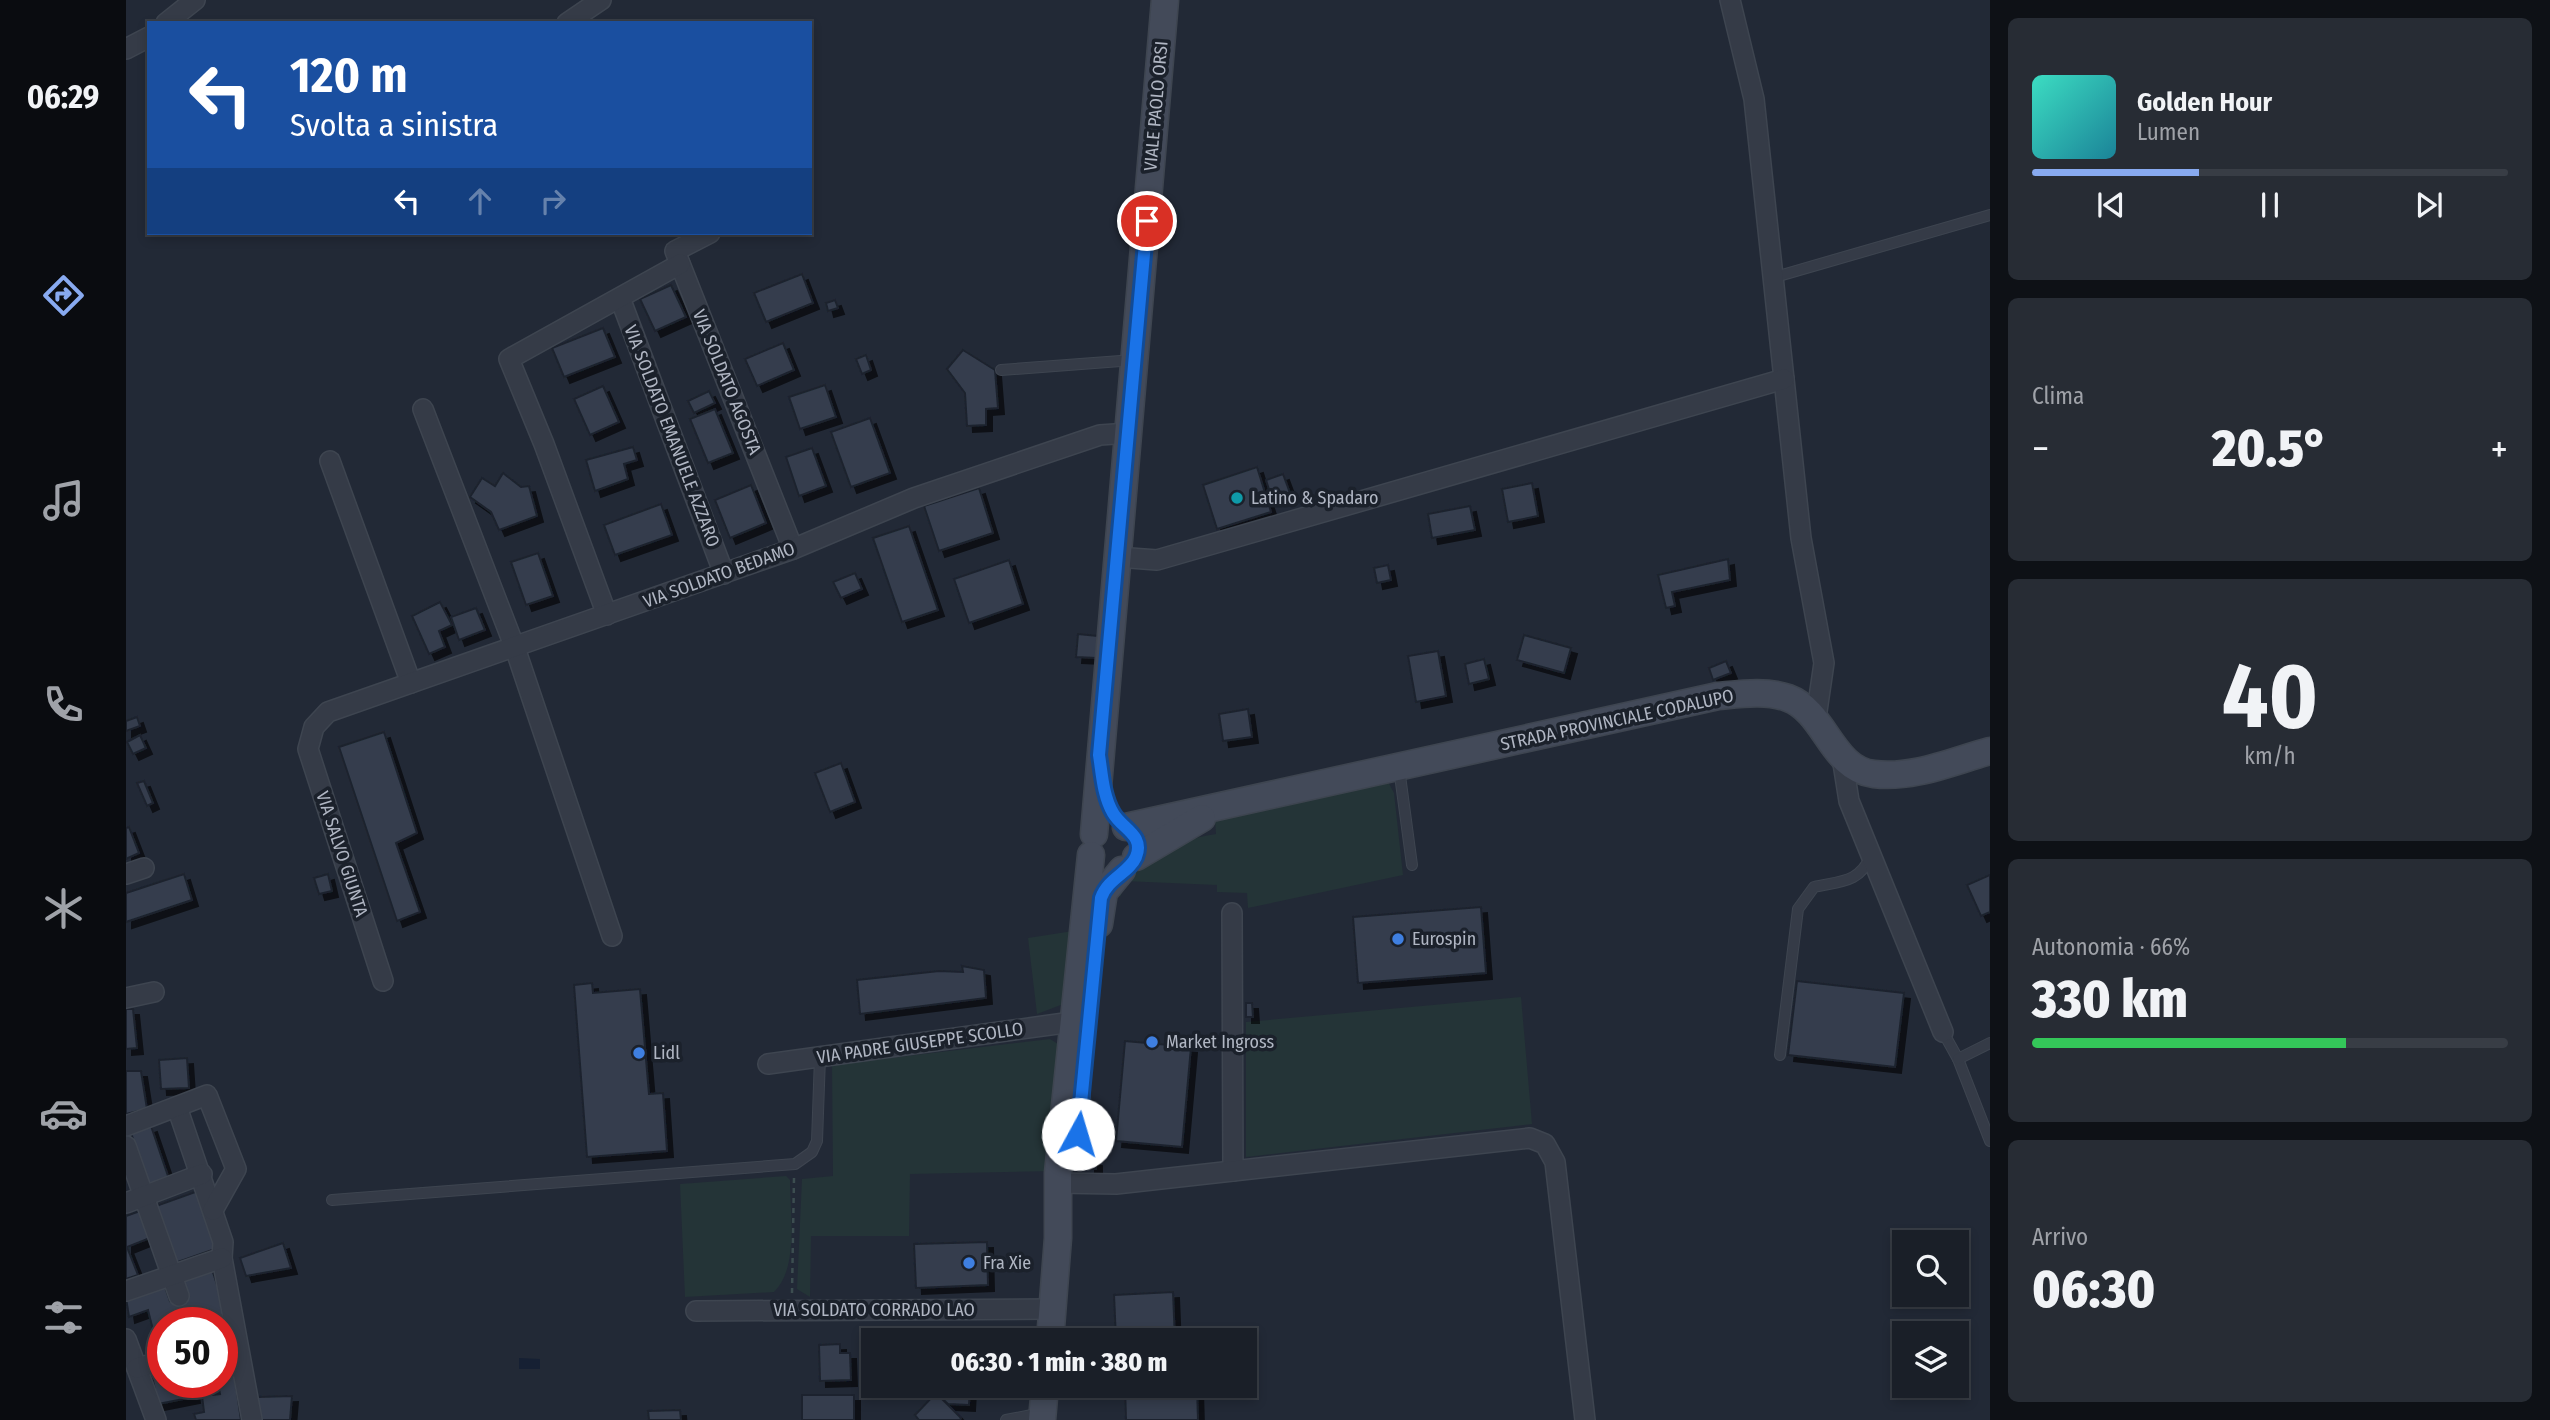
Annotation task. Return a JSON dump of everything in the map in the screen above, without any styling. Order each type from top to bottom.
[{"type":"main road","name":"VIALE PAOLO ORSI","points":[[1099,755],[1165,0]]},
{"type":"main road","name":"STRADA PROVINCIALE CODALUPO","points":[[1124,826],[1215,810],[1718,696],[1772,694],[1789,698],[1816,718],[1842,757]]},
{"type":"main road","points":[[1842,757],[1864,771],[1894,775],[1990,751]]},
{"type":"main road","points":[[1099,755],[1107,798],[1137,841],[1129,864]]},
{"type":"main road","points":[[1050,1328],[1065,1183],[1072,1022],[1099,755]]},
{"type":"main road","points":[[1065,1183],[1081,1109],[1104,892],[1129,864],[1215,810]]},
{"type":"main road","points":[[1092,845],[1106,825],[1124,826]]},
{"type":"main road","points":[[1092,845],[1103,869],[1129,864]]},
{"type":"main road","points":[[1042,1416],[1044,1398]]},
{"type":"street","points":[[169,21],[195,0]]},
{"type":"street","points":[[1730,0],[1754,99],[1801,538],[1824,663],[1816,718]]},
{"type":"street","points":[[571,21],[596,10]]},
{"type":"street","points":[[126,50],[147,38]]},
{"type":"street","points":[[607,615],[544,444],[509,359],[680,264],[675,251],[706,235]]},
{"type":"street","name":"VIA SOLDATO AGOSTA","points":[[680,264],[793,549]]},
{"type":"street","name":"VIA SOLDATO EMANUELE AZZARO","points":[[620,298],[724,574]]},
{"type":"street","points":[[1117,556],[1157,560],[1784,379]]},
{"type":"street","points":[[423,409],[515,648],[612,936]]},
{"type":"street","name":"VIA SOLDATO BEDAMO","points":[[314,727],[328,712],[793,549],[914,498],[1100,435],[1129,433]]},
{"type":"street","points":[[330,461],[411,683]]},
{"type":"street","name":"VIA SALVO GIUNTA","points":[[314,727],[308,748],[383,981]]},
{"type":"street","points":[[1842,757],[1849,801],[1943,1032]]},
{"type":"street","points":[[1232,913],[1233,1171]]},
{"type":"street","points":[[1081,1109],[1077,1081],[1082,1038],[1080,1030],[1072,1022],[1081,1012],[1088,956],[1099,922]]},
{"type":"street","points":[[126,998],[154,992]]},
{"type":"street","name":"VIA PADRE GIUSEPPE SCOLLO","points":[[768,1064],[1072,1022]]},
{"type":"street","points":[[126,1126],[207,1095],[236,1169],[213,1210]]},
{"type":"street","points":[[177,1107],[223,1242],[227,1307]]},
{"type":"street","points":[[1065,1183],[1116,1184],[1530,1138],[1545,1144],[1555,1162],[1585,1420]]},
{"type":"street","points":[[126,1146],[135,1200],[174,1276],[179,1296]]},
{"type":"street","points":[[135,1200],[202,1174]]},
{"type":"street","points":[[126,1291],[222,1258]]},
{"type":"street","name":"VIA SOLDATO CORRADO LAO","points":[[696,1311],[1052,1309]]},
{"type":"street","points":[[126,1339],[156,1420]]},
{"type":"street","points":[[137,1368],[147,1366]]},
{"type":"street","points":[[238,1371],[252,1420]]},
{"type":"lane","points":[[1775,277],[1990,215]]},
{"type":"lane","points":[[1001,370],[1135,359]]},
{"type":"lane","points":[[1399,768],[1412,865]]},
{"type":"lane","points":[[1780,1055],[1798,909],[1814,887],[1849,880],[1864,870],[1871,855]]},
{"type":"lane","points":[[1943,1032],[1958,1059],[1990,1141]]},
{"type":"lane","points":[[1958,1059],[1990,1043]]},
{"type":"lane","points":[[332,1200],[795,1164],[812,1152],[817,1141],[820,1057]]},
{"type":"lane","points":[[1006,1420],[1042,1416]]},
{"type":"path","points":[[792,1311],[795,1164]]},
{"type":"shaded area","points":[[1387,780],[1394,793],[1403,875],[1248,908],[1247,893],[1217,892],[1217,885],[1124,881],[1145,863],[1170,848],[1216,834],[1215,819]]},
{"type":"shaded area","points":[[1124,881],[1121,896],[1109,895],[1121,883]]},
{"type":"shaded area","points":[[1073,931],[1066,1003],[1037,1014],[1028,938]]},
{"type":"shaded area","points":[[1521,997],[1532,1124],[1246,1157],[1246,1022]]},
{"type":"shaded area","points":[[1050,1039],[1061,1046],[1054,1171],[910,1174],[909,1236],[811,1236],[810,1297],[797,1289],[802,1179],[833,1176],[832,1065]]},
{"type":"shaded area","points":[[786,1176],[790,1180],[790,1255],[782,1282],[774,1292],[685,1297],[680,1184]]},
{"type":"water","points":[[519,1358],[540,1359],[540,1369],[519,1369]]},
{"type":"building","points":[[802,274],[813,303],[766,322],[754,293]]},
{"type":"building","points":[[671,285],[686,317],[655,331],[640,299]]},
{"type":"building","points":[[835,300],[838,308],[828,311],[826,303]]},
{"type":"building","points":[[603,328],[615,357],[564,377],[552,348]]},
{"type":"building","points":[[783,343],[794,370],[757,386],[745,359]]},
{"type":"building","points":[[963,350],[995,370],[998,408],[986,409],[986,425],[967,426],[965,393],[947,369]]},
{"type":"building","points":[[866,355],[871,370],[862,374],[856,359]]},
{"type":"building","points":[[825,385],[836,417],[800,429],[789,397]]},
{"type":"building","points":[[603,386],[619,422],[590,435],[574,399]]},
{"type":"building","points":[[709,391],[715,403],[694,413],[688,401]]},
{"type":"building","points":[[715,409],[733,453],[708,463],[690,419]]},
{"type":"building","points":[[870,418],[890,473],[851,487],[831,432]]},
{"type":"building","points":[[633,447],[637,460],[624,464],[628,479],[595,491],[586,460]]},
{"type":"building","points":[[812,448],[826,486],[799,496],[786,457]]},
{"type":"building","name":"Latino & Spadaro","points":[[1257,467],[1271,512],[1217,529],[1203,485]]},
{"type":"building","points":[[503,473],[521,487],[529,486],[537,516],[499,530],[491,512],[470,497],[482,478],[495,486]]},
{"type":"building","points":[[1283,474],[1290,493],[1272,499],[1266,480]]},
{"type":"building","points":[[1532,483],[1538,516],[1508,522],[1502,489]]},
{"type":"building","points":[[751,485],[766,523],[730,538],[715,500]]},
{"type":"building","points":[[979,488],[993,533],[939,551],[924,506]]},
{"type":"building","points":[[661,504],[672,535],[615,555],[604,525]]},
{"type":"building","points":[[1470,506],[1475,530],[1432,538],[1428,514]]},
{"type":"building","points":[[909,526],[938,610],[902,622],[873,538]]},
{"type":"building","points":[[538,553],[553,596],[526,605],[511,562]]},
{"type":"building","points":[[1728,559],[1730,580],[1672,592],[1675,606],[1666,608],[1658,575]]},
{"type":"building","points":[[1009,560],[1023,604],[969,623],[954,579]]},
{"type":"building","points":[[1388,565],[1391,580],[1377,583],[1374,568]]},
{"type":"building","points":[[855,573],[862,589],[841,598],[833,582]]},
{"type":"building","points":[[440,602],[452,625],[439,631],[445,647],[429,654],[412,616]]},
{"type":"building","points":[[476,608],[485,630],[459,640],[451,617]]},
{"type":"building","points":[[1078,634],[1098,636],[1096,658],[1076,657]]},
{"type":"building","points":[[1524,635],[1571,648],[1564,673],[1517,660]]},
{"type":"building","points":[[1438,651],[1446,696],[1416,702],[1408,656]]},
{"type":"building","points":[[1484,659],[1489,679],[1469,684],[1465,664]]},
{"type":"building","points":[[1726,661],[1731,673],[1713,680],[1709,668]]},
{"type":"building","points":[[1248,709],[1252,737],[1223,741],[1219,714]]},
{"type":"building","points":[[137,717],[140,726],[126,731],[126,721]]},
{"type":"building","points":[[384,732],[417,833],[396,843],[420,912],[397,921],[339,747]]},
{"type":"building","points":[[140,735],[146,748],[133,754],[127,742]]},
{"type":"building","points":[[841,763],[855,802],[830,812],[815,773]]},
{"type":"building","points":[[144,781],[153,803],[147,806],[137,783]]},
{"type":"building","points":[[129,827],[139,853],[126,859],[126,828]]},
{"type":"building","points":[[184,874],[192,900],[126,922],[126,893]]},
{"type":"building","points":[[328,874],[332,891],[319,894],[314,878]]},
{"type":"building","points":[[1990,875],[1990,912],[1981,916],[1967,885]]},
{"type":"building","points":[[1481,907],[1486,973],[1358,983],[1353,917]]},
{"type":"building","points":[[962,966],[984,970],[986,998],[860,1014],[857,980],[939,971],[963,972]]},
{"type":"building","points":[[1797,981],[1904,993],[1895,1067],[1788,1055]]},
{"type":"building","points":[[592,983],[593,993],[640,989],[649,1094],[663,1093],[667,1151],[587,1157],[574,985]]},
{"type":"building","points":[[1246,1003],[1252,1003],[1253,1017],[1246,1017]]},
{"type":"building","points":[[126,1009],[133,1009],[137,1048],[126,1049]]},
{"type":"building","points":[[1125,1041],[1191,1047],[1182,1147],[1116,1141]]},
{"type":"building","points":[[187,1058],[189,1088],[161,1089],[159,1060]]},
{"type":"building","points":[[126,1071],[141,1071],[147,1109],[126,1114]]},
{"type":"building","points":[[151,1126],[169,1179],[149,1186],[131,1133]]},
{"type":"building","points":[[1089,1159],[1096,1160],[1096,1169],[1089,1169]]},
{"type":"building","points":[[198,1191],[218,1248],[175,1263],[156,1206]]},
{"type":"building","points":[[140,1211],[150,1238],[127,1247],[138,1275],[126,1279],[126,1216]]},
{"type":"building","points":[[987,1242],[988,1285],[916,1288],[914,1244]]},
{"type":"building","points":[[283,1243],[291,1268],[246,1276],[240,1258]]},
{"type":"building","points":[[211,1266],[222,1307],[147,1307],[147,1310],[129,1317],[126,1298],[164,1284],[170,1301],[186,1296],[182,1277]]},
{"type":"building","points":[[1173,1292],[1174,1328],[1115,1328],[1114,1295]]},
{"type":"building","points":[[840,1344],[840,1353],[850,1353],[851,1380],[820,1381],[819,1345]]},
{"type":"building","points":[[802,1395],[854,1395],[854,1420],[802,1420]]},
{"type":"building","points":[[292,1396],[290,1420],[259,1420],[257,1397]]},
{"type":"building","points":[[157,1398],[189,1398],[158,1404]]},
{"type":"building","points":[[202,1398],[238,1398],[241,1420],[196,1420],[194,1414],[204,1412]]},
{"type":"building","points":[[931,1398],[941,1398],[961,1418],[919,1420],[915,1415]]},
{"type":"building","points":[[941,1398],[969,1398],[969,1405],[948,1404]]},
{"type":"building","points":[[1125,1398],[1197,1398],[1198,1420],[1126,1420]]},
{"type":"building","points":[[680,1410],[681,1420],[649,1420],[648,1411]]},
{"type":"place","name":"Latino & Spadaro","points":[[1237,498]]},
{"type":"place","name":"Eurospin","points":[[1398,939]]},
{"type":"place","name":"Market Ingross","points":[[1152,1042]]},
{"type":"place","name":"Lidl","points":[[639,1053]]},
{"type":"place","name":"Fra Xie","points":[[969,1263]]},
{"type":"route","points":[[1078,1134],[1101,898],[1111,881],[1133,862],[1138,849],[1133,833],[1113,814],[1107,798],[1099,755],[1147,221]]}]
